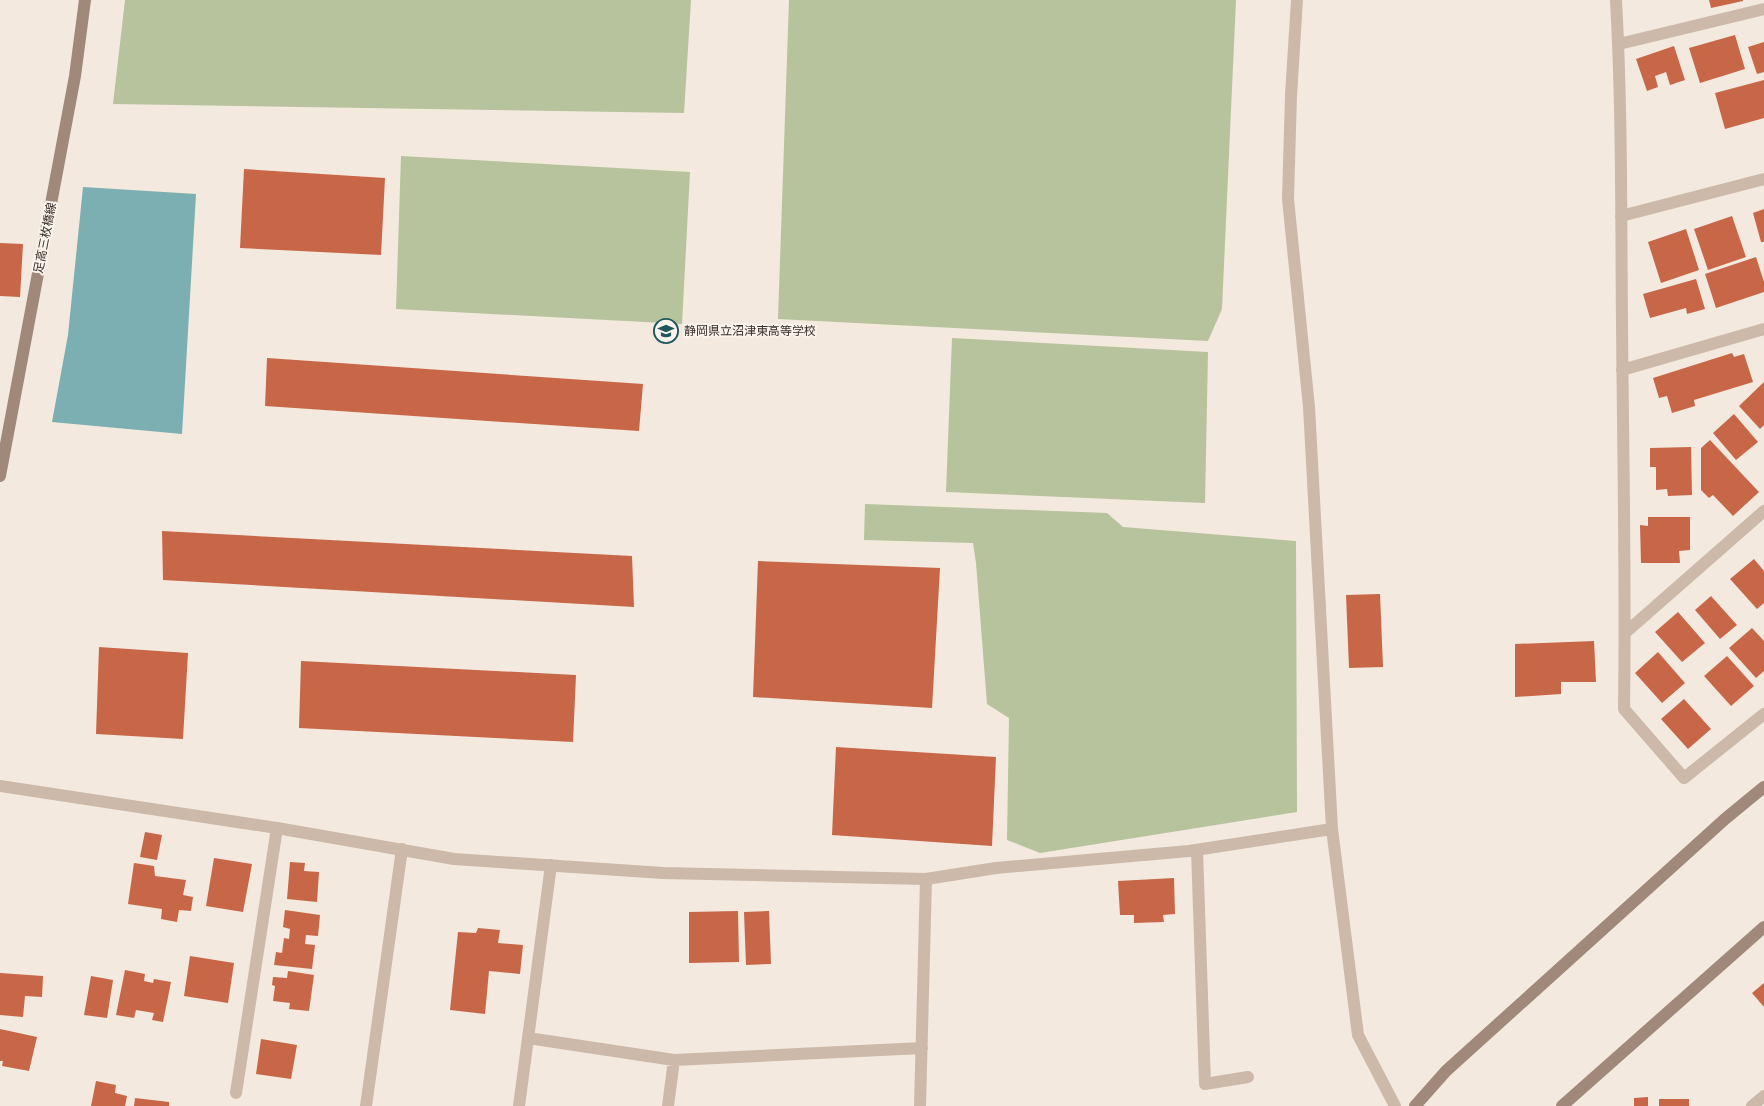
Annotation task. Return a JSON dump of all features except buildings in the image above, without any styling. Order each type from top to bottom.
[{"type":"street","name":"足高三枚橋線","points":[[0,476],[74,85],[85,0]]},
{"type":"street","points":[[1297,0],[1291,95],[1288,199],[1309,407],[1332,829],[1358,1035],[1395,1106]]},
{"type":"street","points":[[1616,0],[1619,44],[1621,216],[1624,709],[1684,778],[1764,714]]},
{"type":"street","points":[[1619,44],[1764,9]]},
{"type":"street","points":[[1621,216],[1764,179]]},
{"type":"street","points":[[1622,370],[1764,329]]},
{"type":"street","points":[[1625,634],[1764,512]]},
{"type":"street","points":[[0,786],[278,828],[454,859],[663,873],[926,879],[996,868],[1197,850],[1332,829]]},
{"type":"street","points":[[1415,1106],[1453,1065],[1726,819],[1764,788]]},
{"type":"street","points":[[236,1093],[278,828]]},
{"type":"street","points":[[366,1106],[402,849]]},
{"type":"street","points":[[1197,850],[1205,1084],[1248,1077]]},
{"type":"street","points":[[518,1106],[551,865]]},
{"type":"street","points":[[920,1106],[926,879]]},
{"type":"street","points":[[1562,1106],[1764,928]]},
{"type":"street","points":[[528,1038],[674,1060],[922,1048]]},
{"type":"street","points":[[668,1106],[674,1060]]},
{"type":"street","points":[[1752,1106],[1764,1096]]},
{"type":"green space","points":[[125,0],[691,0],[684,113],[113,104]]},
{"type":"green space","points":[[789,0],[1236,0],[1222,309],[1208,341],[778,319]]},
{"type":"green space","points":[[401,156],[690,172],[682,324],[396,309]]},
{"type":"green space","points":[[952,338],[1208,352],[1205,503],[946,492]]},
{"type":"green space","points":[[865,504],[1107,513],[1123,527],[1296,541],[1297,812],[1040,853],[1007,840],[1009,718],[987,704],[973,543],[864,540]]},
{"type":"water","points":[[83,187],[196,194],[182,434],[52,422],[68,335]]},
{"type":"place","name":"静岡県立沼津東高等学校","points":[[666,331]]}]
